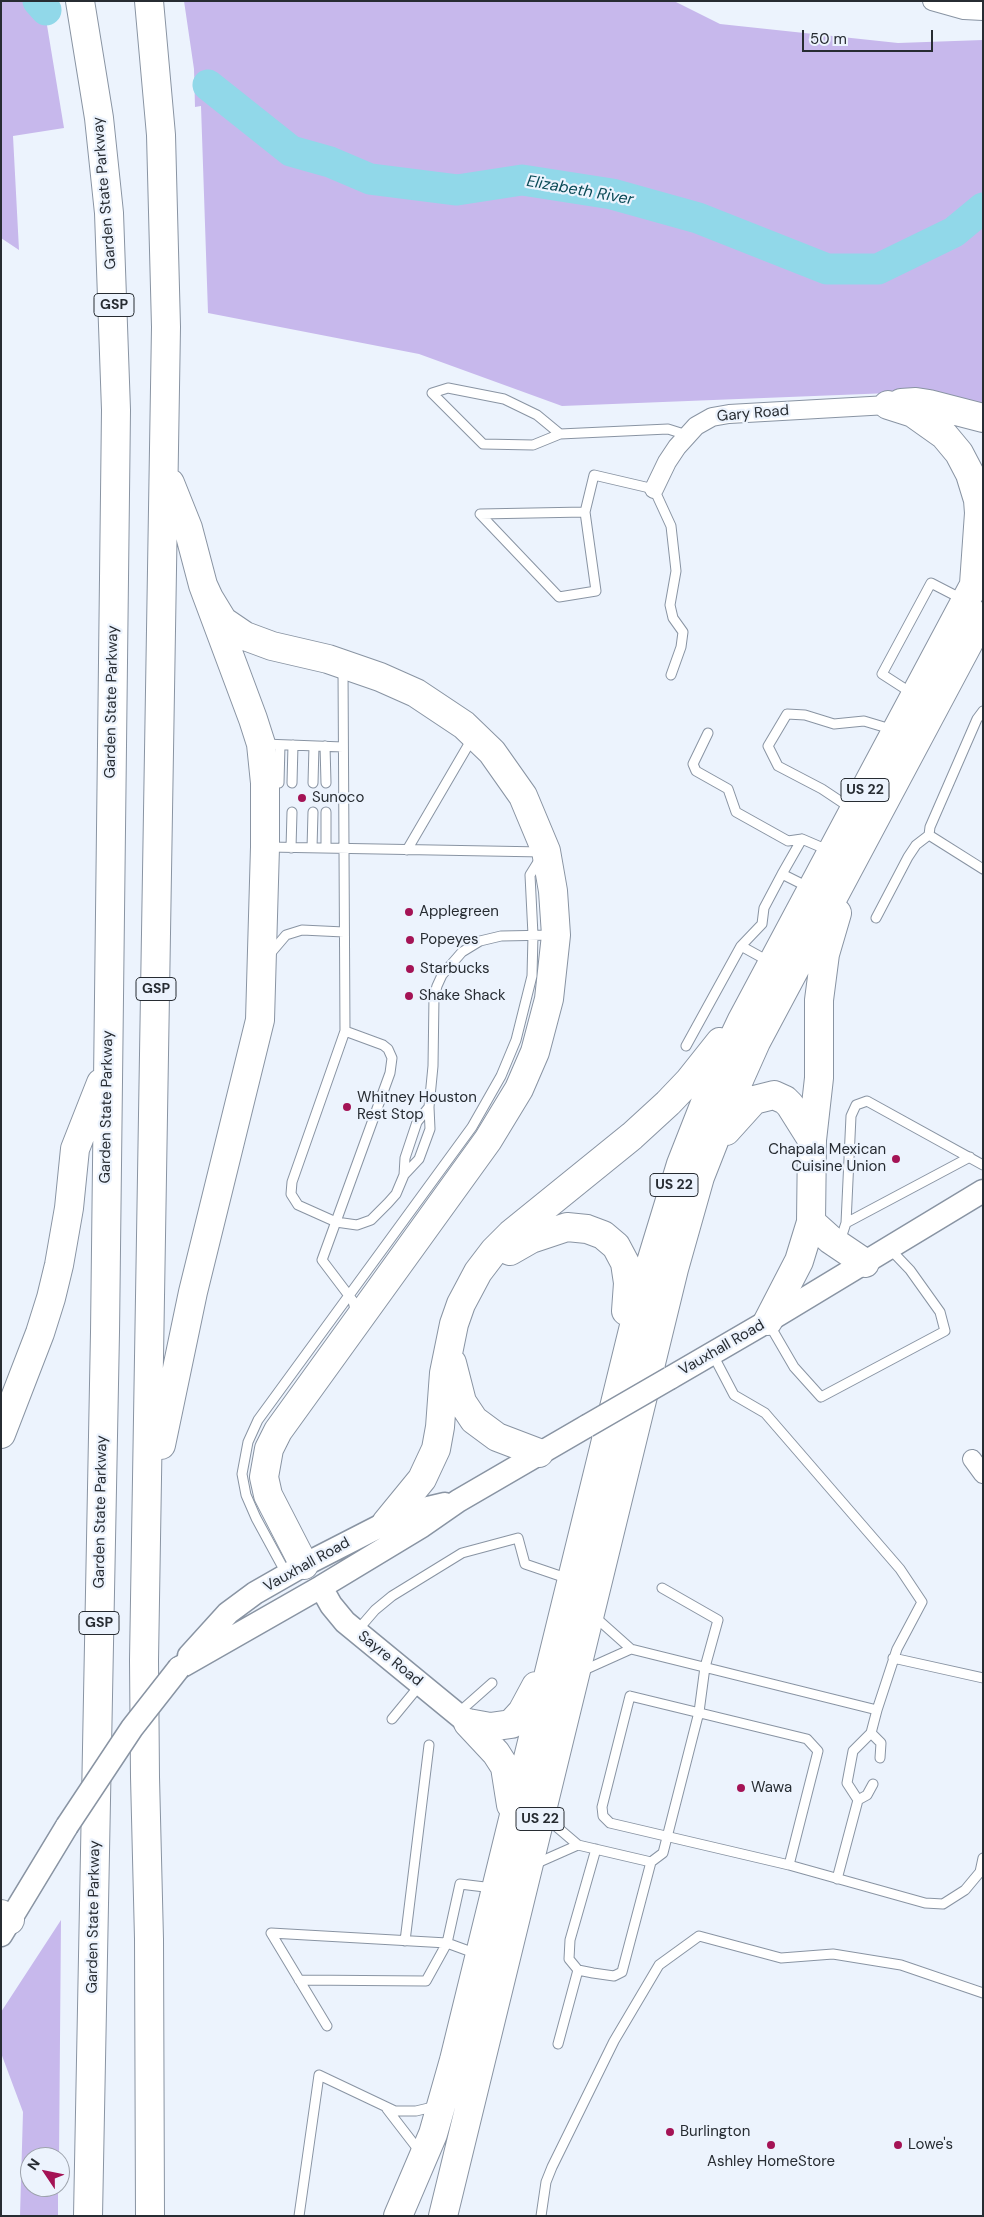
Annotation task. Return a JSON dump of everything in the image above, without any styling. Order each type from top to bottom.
[{"type":"highway","name":"Garden State Parkway","points":[[80,1],[99,118],[109,213],[116,410],[104,1351],[88,2216]]},
{"type":"highway","name":"GSP","points":[[149,1],[161,135],[166,265],[165,469],[144,1777],[149,1939],[151,2207]]},
{"type":"highway","points":[[888,405],[916,402],[983,418]]},
{"type":"highway","points":[[888,405],[913,413],[944,435],[952,443],[968,469],[975,486],[979,506],[976,592]]},
{"type":"highway","points":[[165,469],[188,528],[208,598],[223,620],[245,636],[272,646],[343,664],[380,676],[416,693],[447,712],[475,734],[492,752],[513,780],[532,813],[546,851],[553,891],[545,935],[554,966],[546,1015],[535,1052],[519,1089],[488,1140],[353,1309],[278,1431],[266,1458],[264,1476],[268,1495],[295,1570]]},
{"type":"highway","points":[[147,1510],[192,1292],[260,1020],[263,964],[278,845],[265,783],[270,744],[204,585]]},
{"type":"highway","name":"US 22","points":[[398,2216],[422,2162],[442,2104],[652,1256],[681,1164],[716,1075],[755,995],[812,889],[843,854],[854,810],[916,695],[976,592]]},
{"type":"highway","name":"US 22","points":[[444,2216],[682,1234],[709,1152],[756,1042],[843,854],[976,592]]},
{"type":"highway","points":[[768,1321],[799,1261],[811,1222],[812,1140],[819,1078],[819,1000],[825,954],[843,854]]},
{"type":"highway","points":[[386,1523],[422,1479],[436,1450],[440,1427],[444,1372],[457,1315],[471,1284],[494,1251],[511,1234],[632,1136],[678,1093],[708,1058],[755,995]]},
{"type":"highway","points":[[1,1434],[40,1333],[51,1298],[69,1208],[75,1149],[107,1068]]},
{"type":"highway","points":[[709,1152],[748,1105],[754,1100],[767,1095],[779,1096],[790,1105],[812,1140]]},
{"type":"highway","points":[[811,1222],[843,1234],[865,1263]]},
{"type":"highway","points":[[471,1284],[510,1252],[544,1233],[567,1227],[578,1228],[595,1231],[611,1240],[625,1263],[628,1283],[620,1384]]},
{"type":"highway","points":[[451,1344],[453,1368],[458,1391],[462,1402],[474,1420],[497,1437],[539,1453]]},
{"type":"highway","points":[[462,1719],[497,1728],[511,1724],[517,1719],[527,1704],[557,1639]]},
{"type":"highway","points":[[462,1719],[496,1753],[504,1766],[513,1818]]},
{"type":"highway","points":[[83,2216],[88,2177]]},
{"type":"street","points":[[932,1],[942,5],[983,11]]},
{"type":"street","name":"Gary Road","points":[[654,489],[667,462],[687,435],[703,421],[720,415],[888,405]]},
{"type":"street","name":"Vauxhall Road","points":[[180,1668],[321,1587],[422,1526],[458,1501],[768,1321],[983,1191]]},
{"type":"street","points":[[972,1459],[983,1474]]},
{"type":"street","name":"Vauxhall Road","points":[[4,1923],[132,1728],[180,1668],[236,1606],[295,1570],[386,1523],[411,1512],[458,1501]]},
{"type":"street","points":[[250,1629],[295,1570]]},
{"type":"street","name":"Sayre Road","points":[[321,1587],[336,1613],[356,1632],[462,1719]]},
{"type":"lane","points":[[560,434],[537,415],[504,399],[448,388],[432,394],[483,444],[533,446],[560,434],[668,429],[687,435]]},
{"type":"lane","points":[[584,512],[480,514],[559,597],[596,591],[584,512],[594,475],[654,489],[671,526],[676,571],[670,605],[673,618],[683,632],[681,647],[671,675]]},
{"type":"lane","points":[[916,695],[882,674],[930,583],[976,592]]},
{"type":"lane","points":[[343,664],[345,1031],[291,1188],[293,1198],[301,1207],[336,1222],[357,1225],[370,1220],[396,1194],[404,1175],[405,1158],[417,1122],[429,1107]]},
{"type":"lane","points":[[876,918],[908,857],[916,846],[929,835],[930,827],[977,719],[983,711]]},
{"type":"lane","points":[[854,810],[822,789],[778,766],[768,746],[787,714],[805,715],[834,724],[864,721],[896,731]]},
{"type":"lane","points":[[708,733],[693,764],[696,771],[728,789],[736,812],[788,840],[802,839],[843,854]]},
{"type":"lane","points":[[407,850],[475,734]]},
{"type":"lane","points":[[279,783],[270,744],[343,747]]},
{"type":"lane","points":[[292,783],[293,745]]},
{"type":"lane","points":[[313,783],[314,746]]},
{"type":"lane","points":[[325,746],[326,783]]},
{"type":"lane","points":[[292,812],[278,845],[343,849],[546,851]]},
{"type":"lane","points":[[312,848],[313,812]]},
{"type":"lane","points":[[326,812],[326,848]]},
{"type":"lane","points":[[929,835],[983,869]]},
{"type":"lane","points":[[686,1046],[741,946],[762,924],[764,908],[802,839]]},
{"type":"lane","points":[[782,874],[812,889]]},
{"type":"lane","points":[[263,964],[286,935],[302,930],[344,932]]},
{"type":"lane","points":[[404,1175],[420,1159],[430,1129],[429,1107],[434,1066],[434,998],[442,975],[462,952],[480,941],[501,936],[545,935]]},
{"type":"lane","points":[[741,946],[773,963]]},
{"type":"lane","points":[[345,1031],[383,1045],[390,1053],[392,1064],[322,1260],[353,1309]]},
{"type":"lane","points":[[843,1234],[851,1116],[856,1105],[867,1101],[983,1165]]},
{"type":"lane","points":[[843,1234],[970,1158]]},
{"type":"lane","points":[[768,1321],[794,1367],[821,1397],[944,1331],[940,1312],[910,1270],[889,1248]]},
{"type":"lane","points":[[712,1353],[734,1395],[765,1413],[900,1569],[922,1602],[893,1658],[871,1733],[853,1750],[846,1783],[858,1800]]},
{"type":"lane","points":[[356,1632],[388,1599],[462,1553],[518,1538],[525,1564],[571,1580]]},
{"type":"lane","points":[[596,1849],[570,1940],[569,1959],[578,1970],[614,1976],[622,1972],[652,1862],[663,1853],[699,1712],[705,1667],[718,1620],[662,1588]]},
{"type":"lane","points":[[590,1612],[631,1649],[877,1710]]},
{"type":"lane","points":[[575,1674],[631,1649]]},
{"type":"lane","points":[[893,1658],[983,1678]]},
{"type":"lane","points":[[462,1719],[492,1683]]},
{"type":"lane","points":[[392,1719],[420,1684]]},
{"type":"lane","points":[[789,1865],[818,1751],[807,1738],[630,1696],[602,1807],[604,1816],[610,1823],[789,1865],[925,1903],[943,1904],[965,1890],[980,1872],[983,1858]]},
{"type":"lane","points":[[871,1733],[881,1744],[880,1758]]},
{"type":"lane","points":[[405,1941],[429,1745]]},
{"type":"lane","points":[[837,1879],[858,1800],[867,1795],[873,1784]]},
{"type":"lane","points":[[541,1813],[578,1845],[652,1862]]},
{"type":"lane","points":[[528,1866],[578,1845]]},
{"type":"lane","points":[[299,1980],[426,1981],[447,1943],[460,1884],[496,1888]]},
{"type":"lane","points":[[327,2026],[271,1933],[447,1943],[480,1955]]},
{"type":"lane","points":[[541,2216],[546,2182],[552,2167],[610,2048],[659,1965],[700,1936],[781,1958],[833,1954],[901,1965],[983,1993]]},
{"type":"lane","points":[[558,2044],[578,1970]]},
{"type":"lane","points":[[300,2216],[319,2075],[395,2111],[416,2111],[442,2104]]},
{"type":"lane","points":[[386,2107],[418,2148],[422,2162]]},
{"type":"shaded area","points":[[1,1],[43,1],[64,128],[13,136],[19,250],[1,238]]},
{"type":"shaded area","points":[[184,1],[674,1],[720,24],[898,43],[983,40],[983,404],[915,392],[562,406],[419,354],[208,313],[201,106],[195,107],[194,69]]},
{"type":"shaded area","points":[[61,1920],[59,2147],[22,2147],[23,2112],[1,2053],[1,2012]]},
{"type":"shaded area","points":[[21,2197],[58,2197],[58,2216],[20,2216]]},
{"type":"waterway","name":"Elizabeth River","points":[[38,1],[46,10]]},
{"type":"waterway","name":"Elizabeth River","points":[[208,85],[291,151],[330,162],[370,179],[457,190],[522,180],[612,194],[698,218],[827,269],[878,269],[954,232],[983,208]]},
{"type":"place","name":"Sunoco","points":[[302,798]]},
{"type":"place","name":"Applegreen","points":[[409,912]]},
{"type":"place","name":"Popeyes","points":[[410,940]]},
{"type":"place","name":"Starbucks","points":[[410,969]]},
{"type":"place","name":"Shake Shack","points":[[409,996]]},
{"type":"place","name":"Whitney Houston Rest Stop","points":[[347,1107]]},
{"type":"place","name":"Chapala Mexican Cuisine Union","points":[[896,1159]]},
{"type":"place","name":"Wawa","points":[[741,1788]]},
{"type":"place","name":"Burlington","points":[[670,2132]]},
{"type":"place","name":"Ashley HomeStore","points":[[771,2145]]},
{"type":"place","name":"Lowe's","points":[[898,2145]]}]
